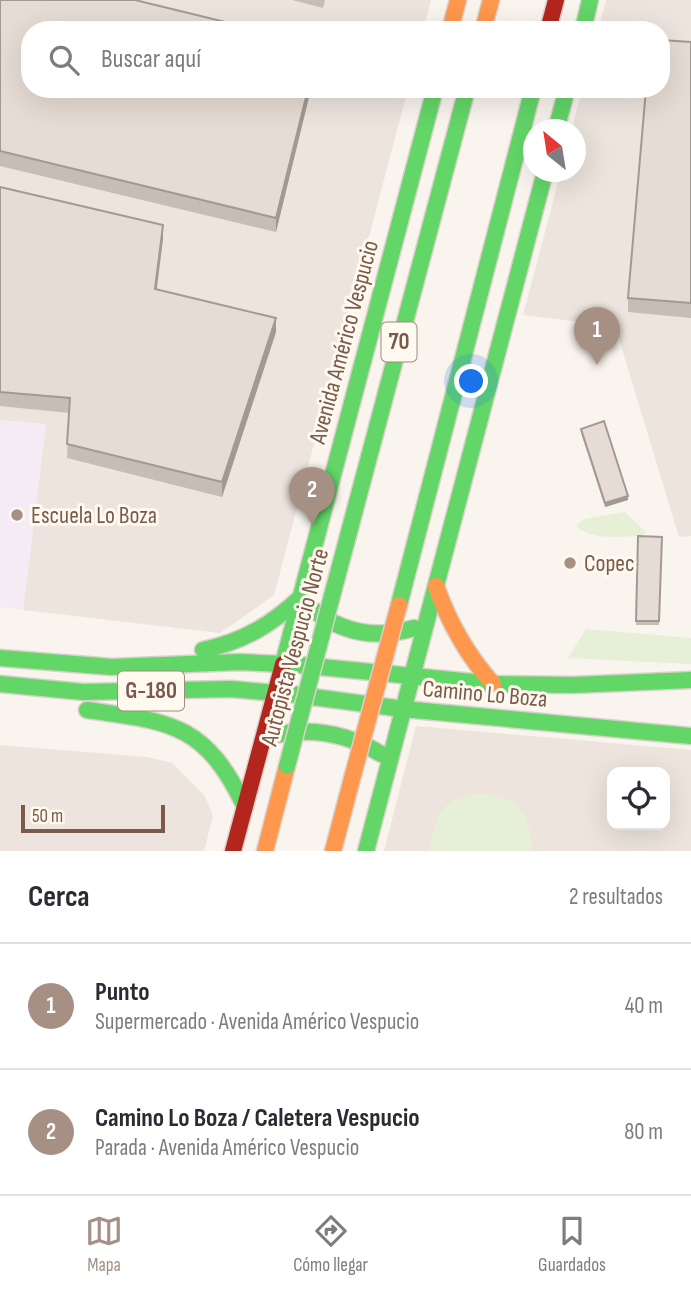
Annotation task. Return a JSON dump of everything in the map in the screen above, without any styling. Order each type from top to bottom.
[{"type":"main road","points":[[452,21],[458,0]]},
{"type":"main road","points":[[485,21],[491,0]]},
{"type":"main road","points":[[550,21],[556,0]]},
{"type":"main road","points":[[585,21],[590,0]]},
{"type":"main road","name":"Avenida Américo Vespucio","points":[[233,851],[433,98]]},
{"type":"main road","name":"Autopista Vespucio Norte","points":[[265,851],[465,98]]},
{"type":"main road","points":[[333,851],[531,98]]},
{"type":"main road","points":[[559,119],[565,98]]},
{"type":"main road","points":[[366,851],[542,182]]},
{"type":"main road","points":[[436,586],[450,625],[479,670],[493,684]]},
{"type":"main road","points":[[137,667],[173,655],[240,641],[259,632],[300,598],[328,623],[359,632],[394,634],[426,624]]},
{"type":"main road","name":"G-180","points":[[0,657],[90,666],[137,667],[240,662],[283,664]]},
{"type":"main road","name":"Camino Lo Boza","points":[[283,664],[493,684],[573,685],[691,680]]},
{"type":"main road","name":"G-180","points":[[0,684],[83,692],[246,689],[275,692]]},
{"type":"main road","points":[[27,686],[62,704],[149,718],[191,735],[226,769],[245,807]]},
{"type":"main road","name":"Camino Lo Boza","points":[[275,692],[403,709],[691,736]]},
{"type":"main road","points":[[263,738],[296,731],[330,733],[362,742],[390,760]]},
{"type":"shaded area","points":[[0,0],[431,0],[425,21],[21,21],[21,98],[406,98],[274,595],[220,633],[23,610],[46,424],[0,420]]},
{"type":"shaded area","points":[[606,0],[691,0],[691,536],[679,537],[615,326],[523,315],[558,182],[586,182],[586,119],[574,119],[580,98],[670,98],[670,21],[600,21]]},
{"type":"shaded area","name":"Escuela Lo Boza","points":[[0,420],[46,424],[23,610],[0,607]]},
{"type":"shaded area","points":[[416,726],[691,750],[691,851],[384,851]]},
{"type":"shaded area","points":[[0,745],[147,757],[172,763],[205,796],[213,816],[204,851],[0,851]]},
{"type":"green space","points":[[625,512],[646,532],[642,536],[598,536],[576,526],[584,519]]},
{"type":"green space","points":[[586,629],[691,638],[691,664],[568,658]]},
{"type":"green space","points":[[481,793],[506,799],[519,808],[530,829],[531,851],[428,851],[442,810],[456,799]]},
{"type":"building","points":[[0,0],[135,0],[221,21],[21,21],[21,98],[306,98],[276,218],[0,151]]},
{"type":"building","points":[[670,41],[691,42],[691,303],[628,298],[645,98],[670,98]]},
{"type":"building","points":[[0,187],[163,225],[155,289],[276,318],[222,482],[67,444],[70,398],[0,392]]},
{"type":"building","points":[[604,421],[628,496],[605,503],[581,429]]},
{"type":"building","points":[[638,536],[662,537],[659,621],[636,621]]},
{"type":"traffic: fast","points":[[585,21],[590,0]]},
{"type":"traffic: fast","points":[[283,664],[433,98]]},
{"type":"traffic: fast","points":[[332,596],[465,98]]},
{"type":"traffic: fast","points":[[399,605],[531,98]]},
{"type":"traffic: fast","points":[[559,119],[565,98]]},
{"type":"traffic: fast","points":[[366,851],[542,182]]},
{"type":"traffic: fast","points":[[287,766],[332,596]]},
{"type":"traffic: fast","points":[[203,650],[255,631],[300,598]]},
{"type":"traffic: fast","points":[[308,606],[332,622],[358,631],[385,633],[414,628]]},
{"type":"traffic: fast","points":[[0,658],[112,667],[240,662],[283,664]]},
{"type":"traffic: fast","points":[[290,664],[493,684],[573,685],[691,680]]},
{"type":"traffic: fast","points":[[0,684],[83,692],[231,689],[275,693]]},
{"type":"traffic: fast","points":[[283,693],[403,709],[691,736]]},
{"type":"traffic: fast","points":[[87,710],[163,724],[200,743],[230,779],[245,807]]},
{"type":"traffic: fast","points":[[275,735],[303,732],[330,734],[356,741],[381,754]]},
{"type":"traffic: slow","points":[[452,21],[458,0]]},
{"type":"traffic: slow","points":[[485,21],[491,0]]},
{"type":"traffic: slow","points":[[436,586],[460,638],[493,684]]},
{"type":"traffic: slow","points":[[353,775],[399,605]]},
{"type":"traffic: slow","points":[[265,851],[287,766]]},
{"type":"traffic: slow","points":[[333,851],[353,775]]},
{"type":"traffic: jam","points":[[550,21],[556,0]]},
{"type":"traffic: jam","points":[[233,851],[283,664]]},
{"type":"place","name":"Punto","points":[[597,365]]},
{"type":"place","name":"Escuela Lo Boza","points":[[17,515]]},
{"type":"place","name":"Camino Lo Boza / Caletera Vespucio","points":[[312,525]]},
{"type":"place","name":"Copec","points":[[570,563]]}]
